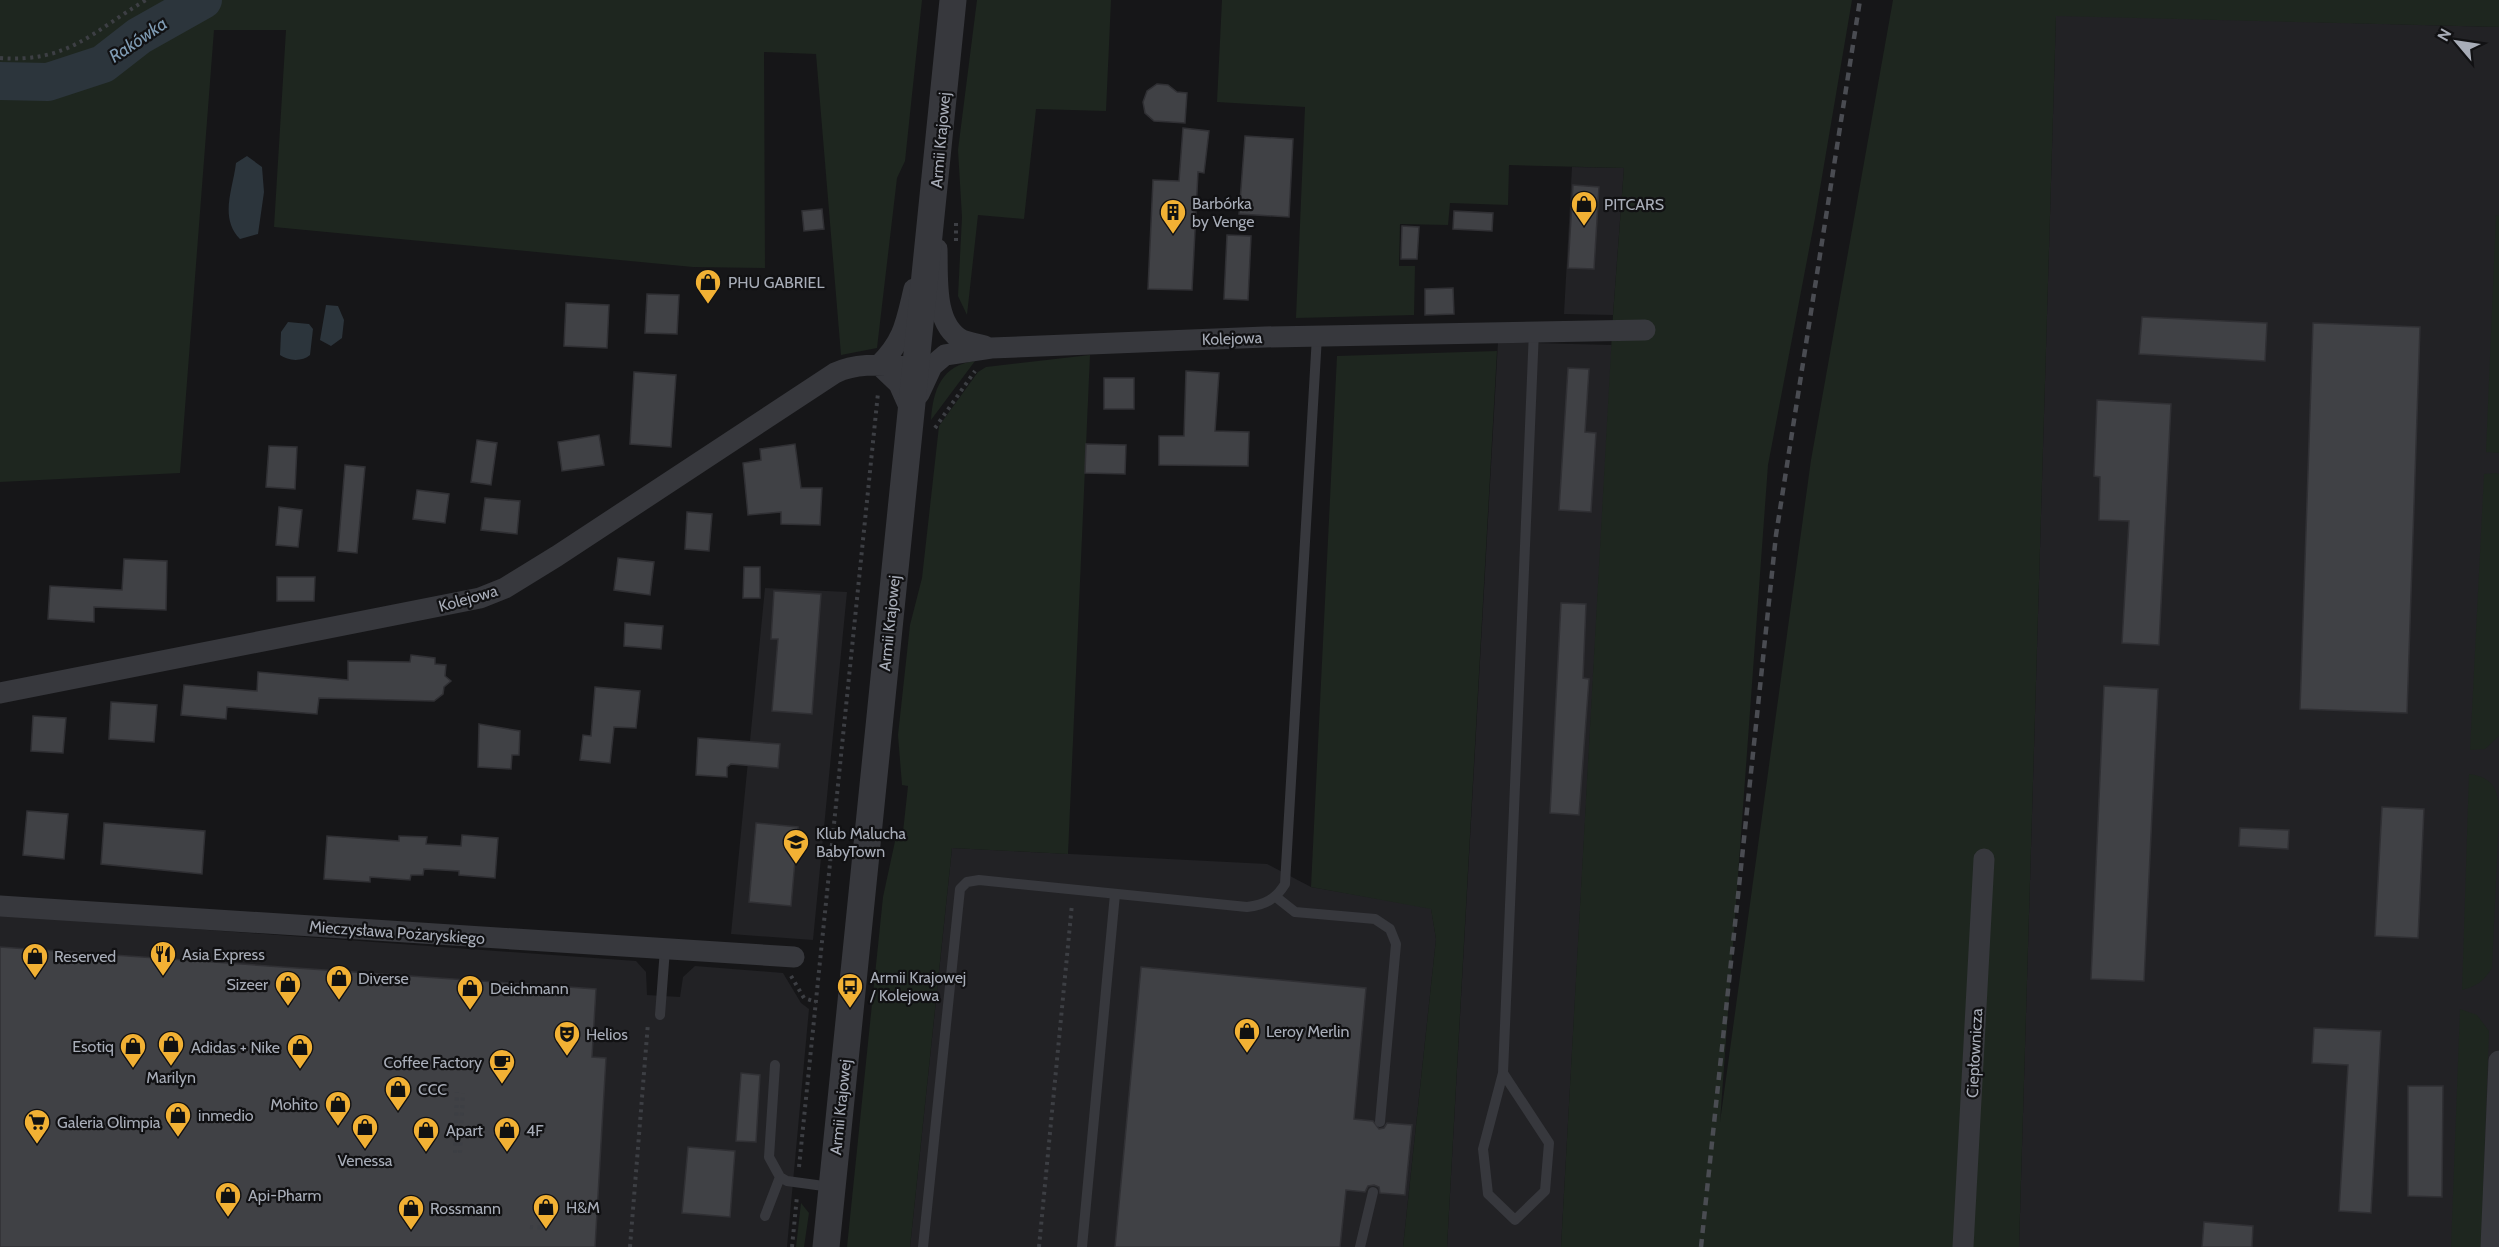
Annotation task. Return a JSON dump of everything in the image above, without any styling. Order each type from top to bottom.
[{"type":"street","name":"Armii Krajowej","points":[[826,1247],[953,0]]},
{"type":"street","points":[[934,199],[940,304],[946,322],[955,334],[988,357]]},
{"type":"street","points":[[911,411],[899,384],[879,365],[895,350],[903,333],[934,199]]},
{"type":"street","name":"Kolejowa","points":[[911,411],[932,366],[945,355],[988,357],[1317,336],[1534,330],[1645,330]]},
{"type":"street","name":"Kolejowa","points":[[0,693],[480,598],[505,588],[534,571],[835,373],[849,367],[879,365],[915,367]]},
{"type":"street","name":"Ciepłownicza","points":[[1963,1247],[1984,859]]},
{"type":"street","name":"Mieczysława Pożaryskiego","points":[[0,906],[794,957]]},
{"type":"street","points":[[2491,1247],[2499,1061]]},
{"type":"lane","points":[[1503,1073],[1549,1143],[1545,1191],[1515,1220],[1488,1194],[1483,1149],[1503,1073],[1534,330]]},
{"type":"lane","points":[[923,1247],[960,889],[967,882],[979,880],[1247,907],[1264,904],[1276,897],[1285,884],[1317,336]]},
{"type":"lane","points":[[1082,1247],[1115,894]]},
{"type":"lane","points":[[1276,897],[1295,912],[1375,919],[1390,929],[1396,944],[1380,1122]]},
{"type":"lane","points":[[655,1014],[665,949]]},
{"type":"lane","points":[[775,1065],[769,1157],[780,1177],[798,1184],[832,1187]]},
{"type":"lane","points":[[765,1216],[780,1177]]},
{"type":"lane","points":[[1360,1247],[1373,1192]]},
{"type":"path","points":[[0,58],[25,60],[58,53],[88,38],[146,0]]},
{"type":"path","points":[[935,426],[988,357]]},
{"type":"path","points":[[792,1247],[878,391]]},
{"type":"path","points":[[1039,1247],[1073,890]]},
{"type":"path","points":[[630,1247],[655,1014]]},
{"type":"path","points":[[457,1153],[460,1093]]},
{"type":"path","points":[[530,1227],[551,1228]]},
{"type":"shaded area","points":[[0,0],[922,0],[905,161],[897,178],[877,348],[841,355],[816,54],[764,52],[765,268],[693,267],[274,227],[286,30],[214,30],[180,473],[0,482]]},
{"type":"shaded area","points":[[977,0],[1111,0],[1106,111],[1036,109],[1024,219],[978,215],[967,315],[958,296],[962,217],[958,150]]},
{"type":"shaded area","points":[[1222,0],[1852,0],[1815,218],[1768,465],[1720,1122],[1811,460],[1893,0],[2499,0],[2499,27],[2056,16],[2019,1247],[1561,1247],[1613,315],[1624,168],[1509,165],[1508,205],[1450,203],[1448,225],[1400,224],[1399,266],[1415,266],[1414,315],[1296,318],[1305,107],[1217,102]]},
{"type":"shaded area","points":[[2056,15],[2499,27],[2499,1247],[2019,1247]]},
{"type":"shaded area","points":[[247,156],[262,167],[264,192],[258,234],[240,239],[230,222],[229,203],[236,163]]},
{"type":"shaded area","points":[[1572,167],[1624,168],[1613,315],[1564,314]]},
{"type":"shaded area","points":[[2496,215],[2499,216],[2499,453],[2486,452]]},
{"type":"shaded area","points":[[326,305],[338,306],[344,320],[342,338],[331,346],[320,340]]},
{"type":"shaded area","points":[[288,322],[309,324],[313,329],[310,355],[303,359],[287,359],[280,355],[281,332]]},
{"type":"shaded area","points":[[1498,342],[1612,345],[1561,1247],[1447,1247]]},
{"type":"shaded area","points":[[1497,351],[1447,1247],[1403,1247],[1436,939],[1431,909],[1311,887],[1337,356]]},
{"type":"shaded area","points":[[1090,355],[1068,854],[952,848],[910,1247],[847,1247],[883,897],[897,832],[903,832],[908,786],[902,785],[898,735],[910,625],[922,578],[939,426],[978,372],[986,367]]},
{"type":"shaded area","points":[[975,361],[931,420],[934,398],[941,380],[954,368]]},
{"type":"shaded area","points":[[2484,474],[2499,474],[2499,736],[2485,749],[2470,750]]},
{"type":"shaded area","points":[[765,588],[847,592],[813,940],[731,934]]},
{"type":"shaded area","points":[[2469,774],[2485,778],[2494,787],[2498,799],[2499,815],[2492,968],[2480,982],[2462,990]]},
{"type":"shaded area","points":[[952,848],[1267,864],[1311,887],[1431,908],[1436,939],[1403,1247],[910,1247]]},
{"type":"shaded area","points":[[0,915],[636,961],[646,972],[647,995],[680,997],[683,977],[695,966],[783,973],[801,1003],[809,1009],[787,1247],[0,1247]]},
{"type":"shaded area","points":[[2460,1009],[2477,1015],[2489,1031],[2481,1247],[2451,1247]]},
{"type":"shaded area","points":[[801,1203],[809,1213],[804,1247],[796,1247]]},
{"type":"building","points":[[1157,84],[1168,85],[1177,92],[1187,93],[1185,123],[1154,121],[1145,113],[1143,102],[1147,91]]},
{"type":"building","name":"Barbórka by Venge","points":[[1183,128],[1209,131],[1204,173],[1198,172],[1192,290],[1148,289],[1153,180],[1179,181]]},
{"type":"building","points":[[1245,136],[1293,139],[1289,217],[1239,214]]},
{"type":"building","name":"PITCARS","points":[[1573,185],[1599,187],[1594,269],[1568,268]]},
{"type":"building","points":[[822,209],[824,229],[804,231],[802,211]]},
{"type":"building","points":[[1454,211],[1493,213],[1492,231],[1453,229]]},
{"type":"building","points":[[1402,226],[1419,227],[1417,259],[1401,259]]},
{"type":"building","points":[[1227,235],[1251,236],[1248,300],[1224,299]]},
{"type":"building","points":[[1453,288],[1454,314],[1425,315],[1425,289]]},
{"type":"building","points":[[647,294],[679,295],[677,334],[645,333]]},
{"type":"building","points":[[566,303],[609,305],[607,348],[564,346]]},
{"type":"building","points":[[2142,317],[2267,323],[2265,361],[2139,354]]},
{"type":"building","points":[[2313,323],[2420,327],[2407,713],[2300,709]]},
{"type":"building","points":[[1568,368],[1589,369],[1585,432],[1596,433],[1591,512],[1559,510]]},
{"type":"building","points":[[1186,371],[1219,373],[1215,431],[1249,432],[1248,466],[1159,465],[1159,436],[1184,436]]},
{"type":"building","points":[[634,372],[676,375],[671,447],[630,444]]},
{"type":"building","points":[[1104,378],[1134,378],[1134,409],[1104,409]]},
{"type":"building","points":[[2097,400],[2171,404],[2159,645],[2122,643],[2129,521],[2099,520],[2100,477],[2094,476]]},
{"type":"building","points":[[599,435],[604,465],[562,471],[558,442]]},
{"type":"building","points":[[477,440],[497,443],[491,485],[471,482]]},
{"type":"building","points":[[795,444],[801,488],[822,488],[820,525],[781,524],[781,512],[748,515],[743,463],[761,460],[760,449]]},
{"type":"building","points":[[1086,444],[1126,445],[1125,474],[1085,473]]},
{"type":"building","points":[[269,446],[297,447],[295,489],[266,487]]},
{"type":"building","points":[[345,465],[365,467],[357,553],[338,551]]},
{"type":"building","points":[[417,490],[449,494],[445,523],[413,519]]},
{"type":"building","points":[[485,498],[520,501],[517,534],[481,530]]},
{"type":"building","points":[[279,507],[302,510],[298,547],[276,545]]},
{"type":"building","points":[[687,512],[712,514],[709,551],[685,549]]},
{"type":"building","points":[[618,558],[654,562],[650,595],[614,590]]},
{"type":"building","points":[[124,559],[167,561],[166,610],[94,607],[94,622],[48,619],[50,586],[122,590]]},
{"type":"building","points":[[744,567],[760,567],[760,598],[743,598]]},
{"type":"building","points":[[277,577],[315,577],[314,601],[277,601]]},
{"type":"building","points":[[774,591],[821,594],[812,714],[772,711],[778,639],[771,639]]},
{"type":"building","points":[[1561,603],[1586,604],[1583,678],[1589,679],[1579,815],[1550,813]]},
{"type":"building","points":[[625,623],[663,626],[661,649],[624,646]]},
{"type":"building","points":[[411,655],[435,658],[435,664],[446,665],[445,676],[451,681],[444,687],[443,694],[434,701],[319,698],[317,714],[227,707],[226,719],[181,715],[184,685],[257,691],[258,672],[348,680],[348,661],[410,662]]},
{"type":"building","points":[[2104,686],[2158,689],[2144,981],[2091,979]]},
{"type":"building","points":[[595,687],[640,691],[636,728],[614,727],[610,763],[580,760],[583,735],[591,736]]},
{"type":"building","points":[[111,702],[157,705],[154,742],[109,739]]},
{"type":"building","points":[[33,716],[66,718],[63,753],[31,751]]},
{"type":"building","points":[[479,724],[520,731],[519,755],[512,755],[511,769],[478,767]]},
{"type":"building","points":[[698,738],[780,744],[778,768],[731,764],[727,767],[727,777],[696,775]]},
{"type":"building","points":[[2382,807],[2424,809],[2418,938],[2375,936]]},
{"type":"building","points":[[27,811],[68,814],[64,859],[23,855]]},
{"type":"building","points":[[104,823],[205,831],[202,874],[101,864]]},
{"type":"building","points":[[756,823],[798,827],[791,906],[749,902]]},
{"type":"building","points":[[2240,828],[2289,830],[2288,849],[2239,846]]},
{"type":"building","points":[[462,835],[498,838],[495,878],[459,875],[459,871],[424,869],[423,875],[411,875],[410,880],[370,877],[370,882],[324,879],[327,836],[399,841],[399,836],[427,837],[426,844],[461,846]]},
{"type":"building","points":[[0,947],[596,989],[592,1057],[606,1058],[595,1247],[0,1247]]},
{"type":"building","name":"Leroy Merlin","points":[[1141,967],[1366,988],[1354,1119],[1373,1121],[1379,1129],[1384,1128],[1387,1123],[1412,1125],[1405,1195],[1380,1193],[1379,1187],[1374,1185],[1368,1186],[1365,1192],[1346,1190],[1340,1247],[1115,1247]]},
{"type":"building","points":[[2314,1028],[2381,1031],[2371,1213],[2339,1211],[2348,1065],[2312,1063]]},
{"type":"building","points":[[741,1073],[760,1075],[756,1142],[736,1141]]},
{"type":"building","points":[[2408,1086],[2443,1086],[2442,1197],[2408,1196]]},
{"type":"building","points":[[688,1147],[735,1151],[730,1217],[682,1213]]},
{"type":"building","points":[[2204,1222],[2253,1226],[2252,1247],[2202,1247]]},
{"type":"waterway","name":"Rakówka","points":[[0,81],[48,82],[103,64],[139,36],[203,0]]},
{"type":"railway","points":[[1701,1247],[1776,535],[1860,0]]},
{"type":"place","name":"PITCARS","points":[[1584,227]]},
{"type":"place","name":"Barbórka by Venge","points":[[1173,235]]},
{"type":"place","name":"PHU GABRIEL","points":[[708,305]]},
{"type":"place","name":"Klub Malucha BabyTown","points":[[796,865]]},
{"type":"place","name":"Asia Express","points":[[163,977]]},
{"type":"place","name":"Reserved","points":[[35,979]]},
{"type":"place","name":"Diverse","points":[[339,1001]]},
{"type":"place","name":"Sizeer","points":[[288,1007]]},
{"type":"place","name":"Armii Krajowej / Kolejowa","points":[[850,1009]]},
{"type":"place","name":"Deichmann","points":[[470,1011]]},
{"type":"place","name":"Leroy Merlin","points":[[1247,1054]]},
{"type":"place","name":"Helios","points":[[567,1057]]},
{"type":"place","name":"Marilyn","points":[[171,1067]]},
{"type":"place","name":"Esotiq","points":[[133,1069]]},
{"type":"place","name":"Adidas + Nike","points":[[300,1070]]},
{"type":"place","name":"Coffee Factory","points":[[502,1085]]},
{"type":"place","name":"CCC","points":[[398,1112]]},
{"type":"place","name":"Mohito","points":[[338,1127]]},
{"type":"place","name":"inmedio","points":[[178,1138]]},
{"type":"place","name":"Galeria Olimpia","points":[[37,1145]]},
{"type":"place","name":"Venessa","points":[[365,1150]]},
{"type":"place","name":"Apart","points":[[426,1153]]},
{"type":"place","name":"4F","points":[[507,1153]]},
{"type":"place","name":"Api-Pharm","points":[[228,1218]]},
{"type":"place","name":"H&M","points":[[546,1230]]},
{"type":"place","name":"Rossmann","points":[[411,1231]]}]
